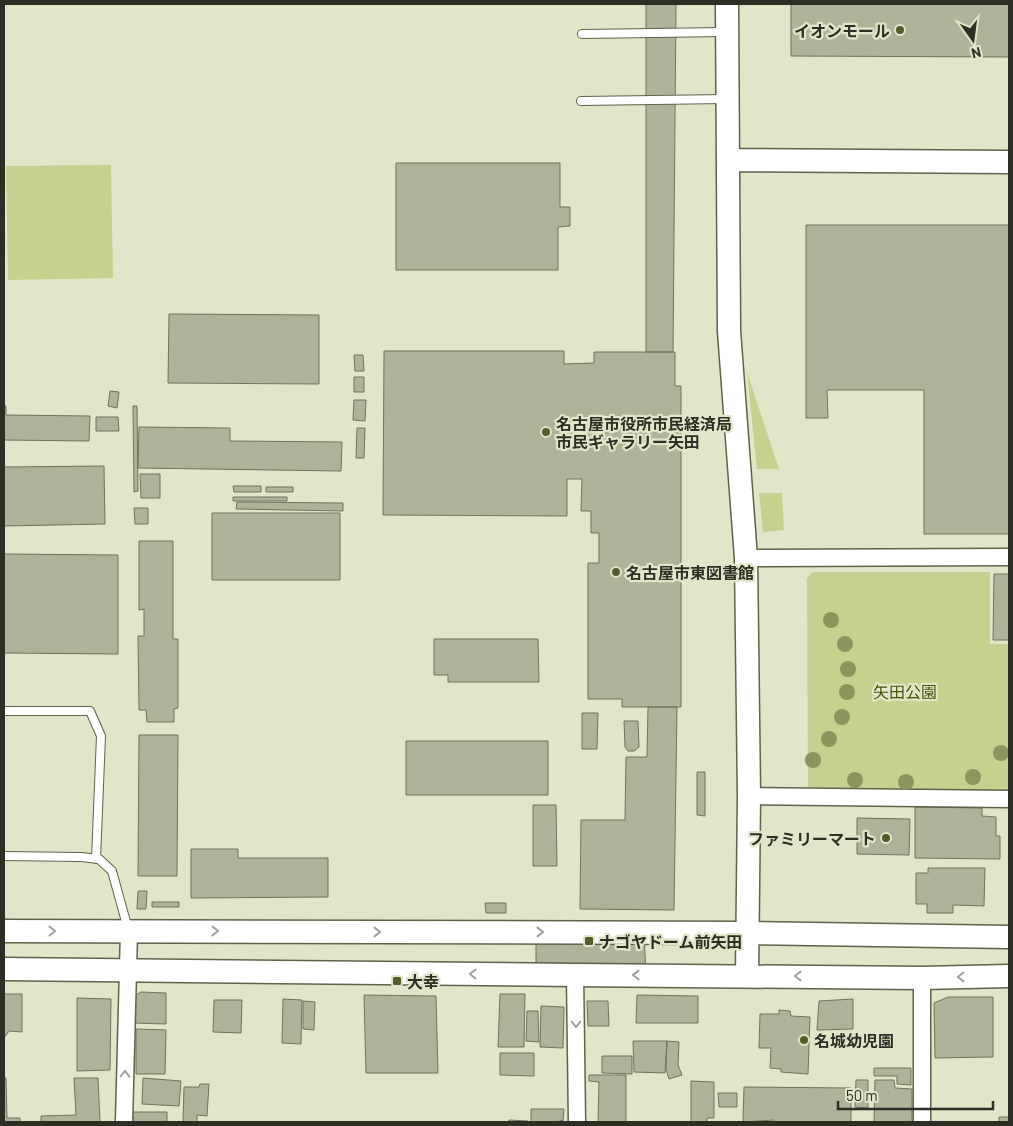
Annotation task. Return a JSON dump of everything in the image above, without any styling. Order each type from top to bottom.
[{"type":"street","points":[[727,4],[729,331],[746,558],[749,796],[747,976]]},
{"type":"street","points":[[729,160],[1009,162]]},
{"type":"street","points":[[746,558],[1009,557]]},
{"type":"street","points":[[749,796],[1009,799]]},
{"type":"street","points":[[4,930],[748,933],[1009,937]]},
{"type":"street","points":[[124,1122],[129,931]]},
{"type":"street","points":[[4,969],[922,978],[1009,976]]},
{"type":"street","points":[[575,975],[576,1122]]},
{"type":"street","points":[[922,978],[922,1122]]},
{"type":"lane","points":[[582,34],[727,32]]},
{"type":"lane","points":[[581,101],[728,99]]},
{"type":"lane","points":[[4,711],[90,711],[102,736],[96,859]]},
{"type":"lane","points":[[4,856],[99,859],[112,871],[129,931]]},
{"type":"green space","points":[[111,165],[113,278],[8,280],[6,166]]},
{"type":"green space","points":[[747,372],[779,469],[757,469]]},
{"type":"green space","points":[[759,493],[782,493],[784,530],[763,532]]},
{"type":"green space","name":"矢田公園","points":[[813,572],[990,572],[990,644],[1009,644],[1009,791],[808,789],[807,578]]},
{"type":"building","points":[[646,4],[676,4],[673,352],[646,352]]},
{"type":"building","name":"イオンモール","points":[[791,4],[1009,4],[1009,57],[791,56]]},
{"type":"building","points":[[396,163],[560,163],[560,207],[570,207],[570,226],[558,227],[558,270],[396,270]]},
{"type":"building","points":[[806,225],[1009,225],[1009,534],[924,534],[924,390],[827,390],[828,418],[806,418]]},
{"type":"building","points":[[169,314],[319,315],[319,384],[168,383]]},
{"type":"building","points":[[384,351],[564,351],[564,364],[594,363],[594,352],[675,352],[675,386],[681,386],[681,707],[622,707],[622,699],[588,699],[588,563],[599,563],[599,533],[591,533],[591,511],[581,511],[582,479],[567,479],[567,516],[383,515]]},
{"type":"building","points":[[354,355],[363,355],[364,371],[355,371]]},
{"type":"building","points":[[354,377],[364,377],[364,392],[354,392]]},
{"type":"building","points":[[110,391],[119,392],[117,408],[108,406]]},
{"type":"building","points":[[354,400],[366,400],[365,421],[353,420]]},
{"type":"building","points":[[4,406],[6,406],[6,415],[90,416],[89,441],[4,440]]},
{"type":"building","points":[[133,406],[137,406],[138,491],[134,492]]},
{"type":"building","points":[[96,417],[118,417],[119,431],[96,431]]},
{"type":"building","points":[[139,427],[230,428],[230,441],[342,442],[341,471],[138,468]]},
{"type":"building","points":[[357,428],[365,428],[364,458],[356,458]]},
{"type":"building","points":[[104,466],[105,524],[4,526],[4,467]]},
{"type":"building","points":[[140,474],[160,474],[160,498],[141,498]]},
{"type":"building","points":[[233,486],[261,486],[261,492],[234,492]]},
{"type":"building","points":[[266,487],[293,487],[293,492],[266,492]]},
{"type":"building","points":[[233,497],[287,497],[287,501],[233,501]]},
{"type":"building","points":[[237,502],[343,503],[343,511],[236,509]]},
{"type":"building","points":[[134,508],[148,508],[148,524],[135,524]]},
{"type":"building","points":[[212,513],[340,513],[340,580],[212,580]]},
{"type":"building","points":[[139,541],[173,541],[173,639],[178,639],[178,708],[174,709],[174,722],[147,722],[146,710],[139,710],[138,636],[144,636],[144,609],[139,610]]},
{"type":"building","points":[[4,554],[118,555],[118,654],[4,653]]},
{"type":"building","points":[[994,574],[1009,574],[1009,640],[993,640]]},
{"type":"building","points":[[434,639],[538,639],[539,682],[448,682],[448,675],[434,675]]},
{"type":"building","points":[[648,707],[677,707],[674,910],[580,909],[581,820],[625,820],[626,757],[647,757]]},
{"type":"building","points":[[582,713],[598,713],[597,749],[582,749]]},
{"type":"building","points":[[624,721],[638,721],[639,747],[634,751],[628,751],[625,747]]},
{"type":"building","points":[[139,735],[178,735],[177,876],[138,876]]},
{"type":"building","points":[[406,741],[548,741],[548,795],[406,795]]},
{"type":"building","points":[[697,772],[705,772],[705,816],[697,815]]},
{"type":"building","points":[[533,805],[556,805],[557,866],[533,866]]},
{"type":"building","points":[[915,807],[982,808],[982,816],[996,817],[996,836],[1000,836],[1000,859],[915,858]]},
{"type":"building","points":[[857,818],[910,819],[909,855],[857,854]]},
{"type":"building","points":[[191,849],[238,849],[238,858],[328,858],[328,897],[191,898]]},
{"type":"building","points":[[928,868],[985,868],[984,906],[953,905],[953,913],[927,913],[927,904],[916,904],[916,873],[928,873]]},
{"type":"building","points":[[138,891],[147,891],[146,909],[137,909]]},
{"type":"building","points":[[152,902],[179,902],[179,907],[152,907]]},
{"type":"building","points":[[485,903],[506,903],[506,913],[486,913]]},
{"type":"building","points":[[644,930],[646,978],[536,979],[536,932]]},
{"type":"building","points":[[141,992],[166,993],[166,1024],[133,1023],[133,997]]},
{"type":"building","points":[[4,994],[22,994],[22,1032],[9,1031],[4,1038]]},
{"type":"building","points":[[500,994],[525,994],[524,1047],[498,1047]]},
{"type":"building","points":[[364,995],[436,996],[438,1073],[366,1073]]},
{"type":"building","points":[[637,995],[698,996],[698,1023],[636,1023]]},
{"type":"building","points":[[948,997],[993,997],[993,1057],[935,1058],[934,1003]]},
{"type":"building","points":[[77,998],[111,999],[110,1070],[77,1071]]},
{"type":"building","points":[[283,999],[302,1000],[301,1044],[282,1043]]},
{"type":"building","points":[[853,999],[853,1029],[817,1030],[819,1001]]},
{"type":"building","points":[[214,1000],[242,1000],[241,1033],[213,1032]]},
{"type":"building","points":[[303,1001],[315,1002],[314,1030],[303,1029]]},
{"type":"building","points":[[587,1001],[608,1001],[609,1026],[588,1026]]},
{"type":"building","points":[[541,1006],[564,1007],[563,1048],[540,1047]]},
{"type":"building","points":[[779,1010],[790,1011],[791,1016],[810,1017],[808,1074],[781,1072],[781,1069],[770,1068],[771,1048],[759,1048],[760,1014],[779,1014]]},
{"type":"building","points":[[527,1011],[538,1011],[539,1042],[526,1041]]},
{"type":"building","points":[[136,1029],[166,1030],[165,1074],[136,1074]]},
{"type":"building","points":[[633,1041],[667,1041],[665,1073],[634,1072]]},
{"type":"building","points":[[667,1041],[679,1042],[678,1065],[682,1075],[669,1079],[666,1069]]},
{"type":"building","points":[[500,1053],[534,1053],[534,1076],[500,1075]]},
{"type":"building","points":[[602,1056],[632,1056],[632,1074],[602,1073]]},
{"type":"building","points":[[874,1068],[911,1068],[911,1085],[897,1084],[897,1076],[874,1076]]},
{"type":"building","points":[[589,1075],[626,1075],[626,1122],[598,1122],[599,1082],[589,1081]]},
{"type":"building","points":[[4,1078],[6,1078],[7,1118],[20,1118],[20,1122],[4,1122]]},
{"type":"building","points":[[74,1078],[98,1078],[100,1122],[41,1122],[41,1116],[76,1115]]},
{"type":"building","points":[[143,1078],[181,1081],[179,1106],[142,1104]]},
{"type":"building","points":[[856,1080],[868,1080],[868,1108],[855,1107]]},
{"type":"building","points":[[875,1080],[894,1080],[895,1088],[912,1089],[912,1122],[874,1122]]},
{"type":"building","points":[[691,1081],[714,1082],[714,1118],[707,1118],[707,1122],[691,1122]]},
{"type":"building","points":[[200,1084],[209,1084],[207,1116],[197,1115],[197,1122],[183,1122],[184,1087],[199,1087]]},
{"type":"building","points":[[744,1087],[851,1088],[851,1122],[775,1122],[774,1120],[743,1122]]},
{"type":"building","points":[[718,1093],[737,1093],[737,1107],[719,1107]]},
{"type":"building","points":[[531,1109],[564,1109],[563,1121],[531,1122]]},
{"type":"building","points":[[133,1112],[167,1112],[167,1122],[133,1122]]},
{"type":"building","points":[[999,1117],[1009,1117],[1009,1122],[999,1122]]},
{"type":"building","points":[[509,1120],[528,1121],[509,1122]]},
{"type":"place","name":"イオンモール","points":[[900,30]]},
{"type":"place","name":"名古屋市役所市民経済局 市民ギャラリー矢田","points":[[546,432]]},
{"type":"place","name":"名古屋市東図書館","points":[[616,572]]},
{"type":"place","name":"ファミリーマート","points":[[886,838]]},
{"type":"place","name":"ナゴヤドーム前矢田","points":[[589,941]]},
{"type":"place","name":"大幸","points":[[397,981]]},
{"type":"place","name":"名城幼児園","points":[[804,1040]]}]
